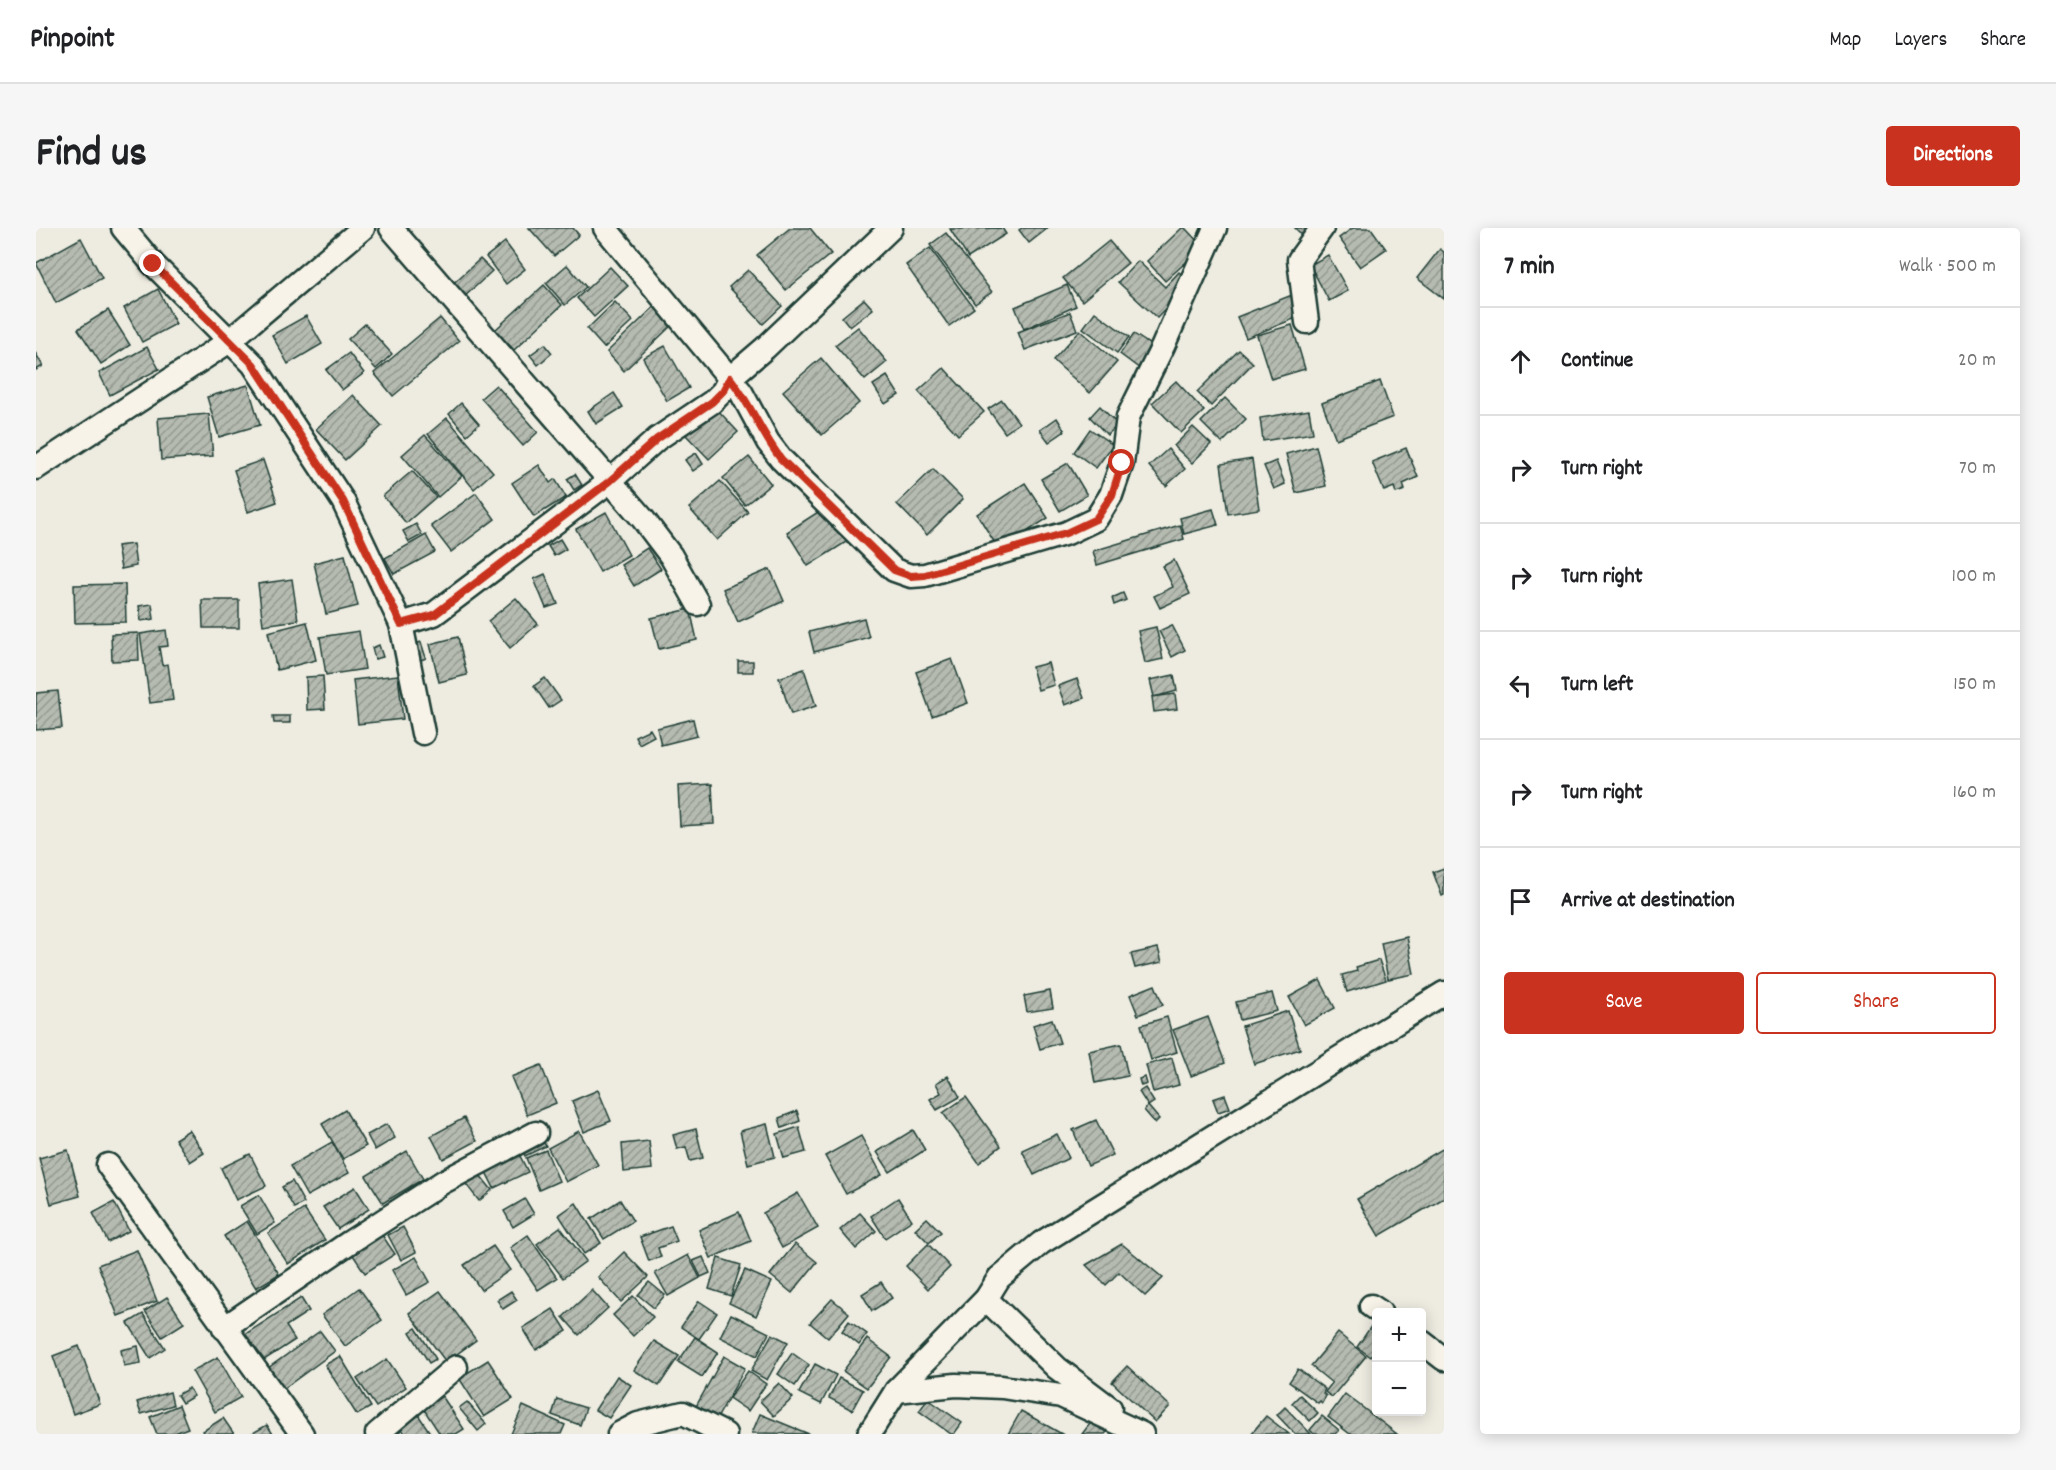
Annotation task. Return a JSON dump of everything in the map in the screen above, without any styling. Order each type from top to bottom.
[{"type":"street","points":[[123,228],[153,264],[228,342],[253,364],[343,501],[401,624],[423,733]]},
{"type":"street","points":[[36,468],[228,342],[363,228]]},
{"type":"street","points":[[391,228],[610,481],[670,556],[698,604]]},
{"type":"street","points":[[605,228],[741,392],[768,442],[781,459],[894,570],[911,576],[925,575],[1066,533],[1096,519],[1112,495],[1122,463],[1128,417],[1163,346],[1215,228]]},
{"type":"street","points":[[401,624],[434,615],[610,481],[657,439],[712,402],[723,391],[730,378],[765,348],[891,228]]},
{"type":"street","points":[[1307,322],[1299,260],[1322,228]]},
{"type":"street","points":[[869,1434],[897,1391],[986,1299],[999,1278],[1041,1243],[1444,993]]},
{"type":"street","points":[[224,1328],[443,1182],[536,1133]]},
{"type":"street","points":[[108,1165],[302,1434]]},
{"type":"street","points":[[986,1299],[1057,1368],[1143,1434]]},
{"type":"street","points":[[1426,1345],[1444,1359]]},
{"type":"street","points":[[377,1434],[456,1366]]},
{"type":"street","points":[[897,1391],[956,1385],[1002,1387],[1061,1396],[1143,1434]]},
{"type":"street","points":[[619,1434],[638,1424],[683,1413],[724,1434]]},
{"type":"building","points":[[529,228],[573,228],[579,235],[554,256]]},
{"type":"building","points":[[790,228],[810,228],[831,254],[786,290],[757,255]]},
{"type":"building","points":[[1002,228],[1006,234],[968,258],[950,229]]},
{"type":"building","points":[[1048,228],[1029,243],[1019,230]]},
{"type":"building","points":[[1182,228],[1185,228],[1203,247],[1165,281],[1147,261]]},
{"type":"building","points":[[1295,228],[1320,228],[1308,241]]},
{"type":"building","points":[[1353,228],[1371,228],[1386,249],[1360,267],[1339,238]]},
{"type":"building","points":[[946,233],[992,292],[975,304],[930,245]]},
{"type":"building","points":[[81,238],[102,278],[56,303],[36,263]]},
{"type":"building","points":[[1109,241],[1128,263],[1082,301],[1063,278]]},
{"type":"building","points":[[505,242],[525,269],[506,284],[486,257]]},
{"type":"building","points":[[930,248],[974,308],[949,326],[906,265]]},
{"type":"building","points":[[1440,249],[1444,252],[1444,299],[1417,278]]},
{"type":"building","points":[[1328,255],[1348,291],[1329,301],[1310,265]]},
{"type":"building","points":[[480,259],[492,271],[460,301],[448,288]]},
{"type":"building","points":[[1138,261],[1165,287],[1179,272],[1191,283],[1157,318],[1118,282]]},
{"type":"building","points":[[567,265],[586,287],[565,305],[546,283]]},
{"type":"building","points":[[610,267],[628,286],[594,317],[577,298]]},
{"type":"building","points":[[748,270],[782,306],[763,324],[729,287]]},
{"type":"building","points":[[544,285],[562,305],[514,350],[495,330]]},
{"type":"building","points":[[1067,285],[1076,306],[1024,329],[1015,307]]},
{"type":"building","points":[[158,289],[176,324],[142,342],[124,308]]},
{"type":"building","points":[[1297,293],[1306,314],[1246,338],[1237,317]]},
{"type":"building","points":[[864,299],[873,309],[850,327],[842,317]]},
{"type":"building","points":[[615,302],[633,321],[604,348],[587,329]]},
{"type":"building","points":[[655,306],[672,325],[624,371],[607,352]]},
{"type":"building","points":[[108,310],[130,345],[101,364],[78,329]]},
{"type":"building","points":[[1070,312],[1077,330],[1025,350],[1018,332]]},
{"type":"building","points":[[1095,312],[1129,337],[1117,353],[1083,328]]},
{"type":"building","points":[[306,316],[322,344],[288,364],[272,335]]},
{"type":"building","points":[[440,318],[459,341],[393,396],[374,373]]},
{"type":"building","points":[[365,324],[392,354],[376,369],[348,339]]},
{"type":"building","points":[[1292,325],[1305,369],[1271,379],[1257,335]]},
{"type":"building","points":[[858,327],[887,362],[865,380],[835,345]]},
{"type":"building","points":[[1080,330],[1117,362],[1090,393],[1053,360]]},
{"type":"building","points":[[1134,334],[1155,348],[1140,369],[1120,354]]},
{"type":"building","points":[[545,344],[552,353],[538,365],[530,355]]},
{"type":"building","points":[[665,346],[689,388],[667,401],[643,358]]},
{"type":"building","points":[[147,347],[159,369],[110,395],[99,373]]},
{"type":"building","points":[[1239,350],[1253,363],[1211,406],[1197,392]]},
{"type":"building","points":[[349,353],[364,373],[342,390],[326,370]]},
{"type":"building","points":[[36,354],[43,366],[36,370]]},
{"type":"building","points":[[821,358],[859,403],[822,435],[783,391]]},
{"type":"building","points":[[944,368],[984,412],[958,435],[918,391]]},
{"type":"building","points":[[887,376],[899,395],[885,404],[873,385]]},
{"type":"building","points":[[1176,381],[1204,411],[1181,433],[1152,403]]},
{"type":"building","points":[[1380,381],[1393,417],[1336,439],[1322,403]]},
{"type":"building","points":[[248,385],[260,425],[219,437],[207,397]]},
{"type":"building","points":[[496,385],[538,432],[523,446],[481,398]]},
{"type":"building","points":[[614,393],[623,407],[596,424],[588,411]]},
{"type":"building","points":[[353,395],[382,426],[345,460],[316,429]]},
{"type":"building","points":[[1225,398],[1246,419],[1222,443],[1201,422]]},
{"type":"building","points":[[1002,400],[1019,423],[1005,433],[988,409]]},
{"type":"building","points":[[461,403],[479,424],[467,435],[449,414]]},
{"type":"building","points":[[1100,406],[1118,425],[1107,435],[1090,417]]},
{"type":"building","points":[[716,408],[738,432],[709,459],[686,435]]},
{"type":"building","points":[[1309,410],[1313,433],[1263,441],[1260,418]]},
{"type":"building","points":[[209,414],[213,456],[161,460],[158,418]]},
{"type":"building","points":[[447,418],[493,472],[474,489],[428,434]]},
{"type":"building","points":[[1057,418],[1065,431],[1049,442],[1040,430]]},
{"type":"building","points":[[1193,427],[1211,444],[1192,463],[1174,446]]},
{"type":"building","points":[[1090,429],[1113,445],[1096,468],[1074,452]]},
{"type":"building","points":[[425,435],[462,476],[438,497],[402,455]]},
{"type":"building","points":[[1316,446],[1326,486],[1296,493],[1286,454]]},
{"type":"building","points":[[1406,448],[1418,477],[1403,484],[1405,490],[1396,493],[1394,487],[1384,491],[1372,462]]},
{"type":"building","points":[[1168,449],[1185,469],[1166,486],[1149,466]]},
{"type":"building","points":[[696,453],[703,464],[693,471],[685,460]]},
{"type":"building","points":[[749,457],[771,484],[745,505],[723,478]]},
{"type":"building","points":[[1252,459],[1259,509],[1228,514],[1221,464]]},
{"type":"building","points":[[263,460],[277,502],[248,512],[234,470]]},
{"type":"building","points":[[1276,461],[1285,484],[1274,489],[1264,466]]},
{"type":"building","points":[[1068,463],[1087,495],[1060,511],[1041,479]]},
{"type":"building","points":[[539,465],[550,483],[555,479],[566,497],[534,517],[512,483]]},
{"type":"building","points":[[933,469],[963,499],[927,535],[897,504]]},
{"type":"building","points":[[412,471],[436,497],[406,523],[383,496]]},
{"type":"building","points":[[575,474],[582,485],[574,490],[567,479]]},
{"type":"building","points":[[720,481],[748,512],[717,540],[689,508]]},
{"type":"building","points":[[1025,483],[1048,518],[999,550],[977,514]]},
{"type":"building","points":[[476,493],[495,519],[451,552],[431,526]]},
{"type":"building","points":[[829,505],[851,539],[808,566],[787,532]]},
{"type":"building","points":[[1213,509],[1218,525],[1184,534],[1180,518]]},
{"type":"building","points":[[606,512],[629,555],[600,572],[576,529]]},
{"type":"building","points":[[416,524],[422,535],[409,542],[403,531]]},
{"type":"building","points":[[1180,525],[1184,539],[1097,565],[1093,551]]},
{"type":"building","points":[[426,535],[435,552],[394,574],[385,558]]},
{"type":"building","points":[[560,539],[566,549],[554,556],[548,546]]},
{"type":"building","points":[[133,544],[136,566],[121,569],[117,546]]},
{"type":"building","points":[[647,548],[661,569],[634,586],[621,565]]},
{"type":"building","points":[[345,555],[358,606],[326,614],[314,563]]},
{"type":"building","points":[[1174,560],[1190,594],[1160,608],[1154,596],[1173,587],[1163,566]]},
{"type":"building","points":[[770,569],[784,601],[738,622],[723,589]]},
{"type":"building","points":[[545,574],[558,604],[546,608],[534,579]]},
{"type":"building","points":[[292,579],[298,620],[263,625],[258,584]]},
{"type":"building","points":[[125,584],[126,622],[75,623],[74,585]]},
{"type":"building","points":[[1123,593],[1126,600],[1114,605],[1112,598]]},
{"type":"building","points":[[516,598],[538,624],[510,648],[488,621]]},
{"type":"building","points":[[202,600],[239,600],[239,628],[203,628]]},
{"type":"building","points":[[152,604],[154,619],[141,621],[139,606]]},
{"type":"building","points":[[690,609],[697,640],[659,649],[651,618]]},
{"type":"building","points":[[864,618],[869,637],[814,652],[809,632]]},
{"type":"building","points":[[307,622],[316,660],[277,670],[268,632]]},
{"type":"building","points":[[1172,625],[1185,650],[1172,657],[1159,631]]},
{"type":"building","points":[[1156,627],[1163,659],[1145,663],[1138,631]]},
{"type":"building","points":[[166,630],[168,646],[159,647],[162,665],[168,664],[173,700],[150,703],[140,634]]},
{"type":"building","points":[[359,631],[365,669],[326,675],[320,637]]},
{"type":"building","points":[[138,633],[139,660],[112,661],[111,634]]},
{"type":"building","points":[[458,637],[467,675],[439,682],[430,644]]},
{"type":"building","points":[[421,642],[426,658],[416,662],[411,646]]},
{"type":"building","points":[[379,645],[383,657],[375,659],[372,648]]},
{"type":"building","points":[[952,659],[968,703],[932,716],[916,672]]},
{"type":"building","points":[[738,661],[753,661],[753,672],[738,672]]},
{"type":"building","points":[[1048,663],[1054,685],[1038,690],[1032,667]]},
{"type":"building","points":[[804,669],[816,706],[791,714],[779,678]]},
{"type":"building","points":[[398,675],[403,719],[358,724],[353,680]]},
{"type":"building","points":[[1174,675],[1177,691],[1154,697],[1150,680]]},
{"type":"building","points":[[323,676],[325,709],[307,710],[306,677]]},
{"type":"building","points":[[545,678],[561,700],[549,708],[534,686]]},
{"type":"building","points":[[1077,679],[1084,698],[1065,705],[1058,686]]},
{"type":"building","points":[[58,691],[62,728],[36,730],[36,693]]},
{"type":"building","points":[[1175,694],[1177,709],[1154,712],[1152,697]]},
{"type":"building","points":[[273,716],[290,716],[290,723],[274,723]]},
{"type":"building","points":[[693,719],[697,736],[661,745],[657,728]]},
{"type":"building","points":[[650,729],[654,736],[639,744],[635,736]]},
{"type":"building","points":[[712,784],[714,824],[680,826],[678,786]]},
{"type":"building","points":[[1444,868],[1444,895],[1442,896],[1433,872]]},
{"type":"building","points":[[1407,937],[1414,974],[1388,979],[1381,943]]},
{"type":"building","points":[[1158,948],[1162,962],[1135,968],[1131,954]]},
{"type":"building","points":[[1379,960],[1386,980],[1347,992],[1342,975],[1357,971],[1356,967]]},
{"type":"building","points":[[1320,980],[1335,1008],[1304,1025],[1289,997]]},
{"type":"building","points":[[1155,985],[1163,1005],[1138,1015],[1130,995]]},
{"type":"building","points":[[1050,991],[1053,1008],[1027,1012],[1024,996]]},
{"type":"building","points":[[1272,993],[1277,1011],[1240,1020],[1236,1002]]},
{"type":"building","points":[[1288,1011],[1300,1049],[1254,1064],[1242,1026]]},
{"type":"building","points":[[1167,1017],[1177,1052],[1151,1060],[1141,1025]]},
{"type":"building","points":[[1208,1017],[1225,1063],[1191,1076],[1173,1030]]},
{"type":"building","points":[[1052,1019],[1060,1043],[1040,1049],[1033,1025]]},
{"type":"building","points":[[1121,1044],[1128,1076],[1095,1083],[1089,1051]]},
{"type":"building","points":[[1172,1058],[1179,1085],[1153,1092],[1146,1065]]},
{"type":"building","points":[[541,1065],[556,1103],[527,1115],[511,1077]]},
{"type":"building","points":[[948,1076],[960,1097],[937,1110],[930,1099],[941,1093],[936,1083]]},
{"type":"building","points":[[1145,1077],[1147,1084],[1141,1086],[1139,1079]]},
{"type":"building","points":[[1145,1088],[1154,1102],[1148,1106],[1139,1092]]},
{"type":"building","points":[[598,1090],[611,1121],[584,1132],[572,1101]]},
{"type":"building","points":[[1225,1095],[1230,1108],[1218,1112],[1213,1099]]},
{"type":"building","points":[[966,1097],[1001,1146],[979,1163],[943,1113]]},
{"type":"building","points":[[1148,1106],[1159,1119],[1155,1123],[1144,1110]]},
{"type":"building","points":[[345,1110],[366,1146],[343,1159],[322,1124]]},
{"type":"building","points":[[797,1111],[800,1121],[782,1128],[779,1118]]},
{"type":"building","points":[[464,1118],[477,1141],[443,1159],[431,1136]]},
{"type":"building","points":[[1096,1120],[1113,1155],[1088,1166],[1073,1130]]},
{"type":"building","points":[[387,1124],[395,1138],[375,1150],[367,1135]]},
{"type":"building","points":[[767,1124],[775,1157],[748,1164],[740,1131]]},
{"type":"building","points":[[799,1127],[806,1152],[784,1158],[777,1134]]},
{"type":"building","points":[[696,1129],[703,1158],[690,1161],[686,1147],[677,1149],[673,1135]]},
{"type":"building","points":[[189,1130],[204,1153],[190,1162],[175,1139]]},
{"type":"building","points":[[913,1130],[925,1150],[890,1172],[877,1152]]},
{"type":"building","points":[[579,1131],[598,1165],[566,1182],[548,1148]]},
{"type":"building","points":[[539,1134],[546,1146],[525,1156],[520,1144]]},
{"type":"building","points":[[1057,1134],[1069,1158],[1034,1175],[1022,1150]]},
{"type":"building","points":[[861,1136],[882,1175],[846,1194],[825,1156]]},
{"type":"building","points":[[649,1141],[652,1169],[624,1172],[622,1144]]},
{"type":"building","points":[[332,1142],[349,1173],[307,1196],[290,1166]]},
{"type":"building","points":[[1444,1148],[1444,1198],[1379,1236],[1357,1199]]},
{"type":"building","points":[[68,1150],[80,1196],[51,1204],[39,1158]]},
{"type":"building","points":[[517,1150],[528,1172],[494,1188],[483,1166]]},
{"type":"building","points":[[546,1150],[559,1181],[539,1190],[526,1158]]},
{"type":"building","points":[[407,1151],[423,1179],[383,1203],[366,1176]]},
{"type":"building","points":[[250,1154],[266,1186],[236,1200],[221,1168]]},
{"type":"building","points":[[475,1169],[492,1190],[479,1201],[462,1179]]},
{"type":"building","points":[[292,1181],[304,1203],[294,1208],[282,1187]]},
{"type":"building","points":[[355,1187],[369,1209],[338,1229],[323,1207]]},
{"type":"building","points":[[798,1193],[818,1228],[782,1248],[763,1213]]},
{"type":"building","points":[[259,1195],[275,1223],[257,1234],[240,1206]]},
{"type":"building","points":[[898,1198],[912,1220],[885,1238],[871,1216]]},
{"type":"building","points":[[525,1199],[534,1214],[513,1227],[504,1211]]},
{"type":"building","points":[[620,1200],[633,1221],[604,1239],[591,1219]]},
{"type":"building","points":[[114,1202],[129,1231],[108,1242],[93,1213]]},
{"type":"building","points":[[576,1203],[601,1243],[584,1254],[559,1215]]},
{"type":"building","points":[[304,1209],[325,1240],[288,1264],[268,1233]]},
{"type":"building","points":[[739,1212],[751,1241],[711,1258],[699,1230]]},
{"type":"building","points":[[860,1213],[876,1231],[856,1249],[840,1230]]},
{"type":"building","points":[[927,1218],[941,1232],[929,1243],[915,1229]]},
{"type":"building","points":[[247,1221],[279,1274],[256,1288],[224,1236]]},
{"type":"building","points":[[671,1226],[677,1241],[658,1248],[661,1257],[649,1261],[640,1237]]},
{"type":"building","points":[[403,1227],[416,1252],[401,1260],[388,1235]]},
{"type":"building","points":[[560,1227],[586,1261],[563,1278],[537,1244]]},
{"type":"building","points":[[382,1235],[395,1254],[365,1273],[353,1255]]},
{"type":"building","points":[[528,1235],[557,1278],[538,1290],[510,1248]]},
{"type":"building","points":[[795,1244],[817,1262],[792,1293],[770,1275]]},
{"type":"building","points":[[928,1244],[950,1267],[928,1289],[906,1266]]},
{"type":"building","points":[[1122,1244],[1163,1278],[1145,1296],[1119,1272],[1106,1285],[1086,1265]]},
{"type":"building","points":[[493,1246],[510,1270],[481,1290],[464,1265]]},
{"type":"building","points":[[137,1250],[157,1301],[118,1316],[98,1265]]},
{"type":"building","points":[[624,1252],[648,1277],[621,1302],[598,1277]]},
{"type":"building","points":[[688,1255],[700,1278],[668,1296],[655,1273]]},
{"type":"building","points":[[416,1257],[430,1282],[406,1295],[392,1270]]},
{"type":"building","points":[[703,1257],[710,1273],[701,1277],[693,1261]]},
{"type":"building","points":[[718,1258],[741,1265],[731,1296],[709,1289]]},
{"type":"building","points":[[745,1270],[772,1282],[756,1316],[729,1303]]},
{"type":"building","points":[[649,1282],[665,1295],[654,1308],[638,1295]]},
{"type":"building","points":[[881,1282],[892,1298],[872,1311],[862,1294]]},
{"type":"building","points":[[359,1288],[382,1320],[345,1346],[322,1315]]},
{"type":"building","points":[[592,1290],[608,1308],[579,1335],[563,1317]]},
{"type":"building","points":[[440,1291],[476,1340],[446,1362],[409,1313]]},
{"type":"building","points":[[511,1291],[517,1300],[503,1309],[497,1300]]},
{"type":"building","points":[[633,1296],[653,1317],[633,1336],[613,1315]]},
{"type":"building","points":[[167,1297],[184,1323],[162,1337],[145,1311]]},
{"type":"building","points":[[301,1298],[309,1311],[286,1326],[295,1340],[261,1362],[244,1335]]},
{"type":"building","points":[[832,1299],[849,1313],[828,1338],[810,1323]]},
{"type":"building","points":[[699,1301],[717,1313],[699,1339],[681,1327]]},
{"type":"building","points":[[553,1309],[567,1331],[536,1350],[523,1328]]},
{"type":"building","points":[[143,1314],[165,1348],[150,1358],[128,1323]]},
{"type":"building","points":[[731,1314],[769,1333],[757,1356],[720,1337]]},
{"type":"building","points":[[849,1321],[867,1334],[859,1345],[842,1331]]},
{"type":"building","points":[[1372,1325],[1371,1357],[1357,1347]]},
{"type":"building","points":[[416,1328],[436,1359],[429,1363],[410,1332]]},
{"type":"building","points":[[320,1331],[335,1351],[279,1392],[264,1371]]},
{"type":"building","points":[[1338,1333],[1366,1356],[1332,1397],[1325,1392],[1332,1383],[1311,1366]]},
{"type":"building","points":[[772,1334],[788,1342],[767,1380],[751,1371]]},
{"type":"building","points":[[695,1337],[718,1352],[702,1377],[678,1362]]},
{"type":"building","points":[[867,1339],[891,1357],[867,1388],[843,1371]]},
{"type":"building","points":[[654,1341],[679,1356],[659,1386],[634,1370]]},
{"type":"building","points":[[79,1346],[100,1404],[73,1414],[53,1356]]},
{"type":"building","points":[[138,1346],[141,1363],[124,1366],[121,1350]]},
{"type":"building","points":[[792,1353],[809,1365],[795,1386],[778,1374]]},
{"type":"building","points":[[340,1356],[371,1407],[357,1415],[325,1365]]},
{"type":"building","points":[[724,1356],[745,1368],[715,1422],[694,1410]]},
{"type":"building","points":[[218,1357],[241,1397],[215,1412],[192,1371]]},
{"type":"building","points":[[387,1359],[406,1387],[376,1407],[357,1379]]},
{"type":"building","points":[[488,1360],[513,1399],[484,1417],[459,1378]]},
{"type":"building","points":[[815,1364],[836,1375],[821,1404],[799,1393]]},
{"type":"building","points":[[1127,1366],[1170,1406],[1155,1422],[1112,1382]]},
{"type":"building","points":[[1298,1369],[1325,1389],[1323,1393],[1326,1396],[1322,1403],[1320,1401],[1318,1403],[1289,1382]]},
{"type":"building","points":[[748,1371],[766,1384],[748,1411],[729,1398]]},
{"type":"building","points":[[617,1376],[631,1385],[609,1418],[595,1410]]},
{"type":"building","points":[[839,1378],[863,1390],[852,1410],[829,1398]]},
{"type":"building","points":[[779,1383],[793,1398],[774,1416],[760,1401]]},
{"type":"building","points":[[189,1388],[194,1396],[182,1403],[177,1395]]},
{"type":"building","points":[[170,1392],[173,1405],[141,1414],[137,1402]]},
{"type":"building","points":[[1345,1394],[1397,1434],[1350,1434],[1328,1417]]},
{"type":"building","points":[[1300,1395],[1318,1413],[1310,1421],[1292,1403]]},
{"type":"building","points":[[442,1396],[464,1429],[456,1434],[440,1434],[423,1408]]},
{"type":"building","points":[[557,1399],[586,1408],[580,1425],[552,1415]]},
{"type":"building","points":[[928,1399],[962,1423],[954,1434],[919,1411]]},
{"type":"building","points":[[467,1402],[486,1424],[478,1431],[459,1408]]},
{"type":"building","points":[[179,1405],[188,1428],[172,1434],[157,1434],[150,1417]]},
{"type":"building","points":[[523,1406],[565,1425],[561,1434],[511,1434]]},
{"type":"building","points":[[1285,1407],[1311,1434],[1295,1434],[1277,1415]]},
{"type":"building","points":[[1021,1411],[1062,1434],[1008,1434]]},
{"type":"building","points":[[417,1413],[431,1434],[405,1434],[399,1424]]},
{"type":"building","points":[[760,1414],[809,1434],[752,1433]]},
{"type":"building","points":[[1266,1416],[1289,1434],[1251,1434]]},
{"type":"building","points":[[1322,1416],[1339,1430],[1335,1434],[1314,1434],[1310,1430]]},
{"type":"building","points":[[223,1418],[234,1434],[205,1434],[203,1431]]},
{"type":"building","points":[[1092,1421],[1107,1432],[1105,1434],[1082,1434]]},
{"type":"building","points":[[267,1425],[273,1434],[251,1434]]},
{"type":"route","points":[[153,264],[228,342],[253,364],[343,501],[401,624],[434,615],[610,481],[657,439],[712,402],[723,391],[730,378],[741,392],[768,442],[781,459],[894,570],[911,576],[925,575],[1066,533],[1096,519],[1112,495],[1122,463]]}]
